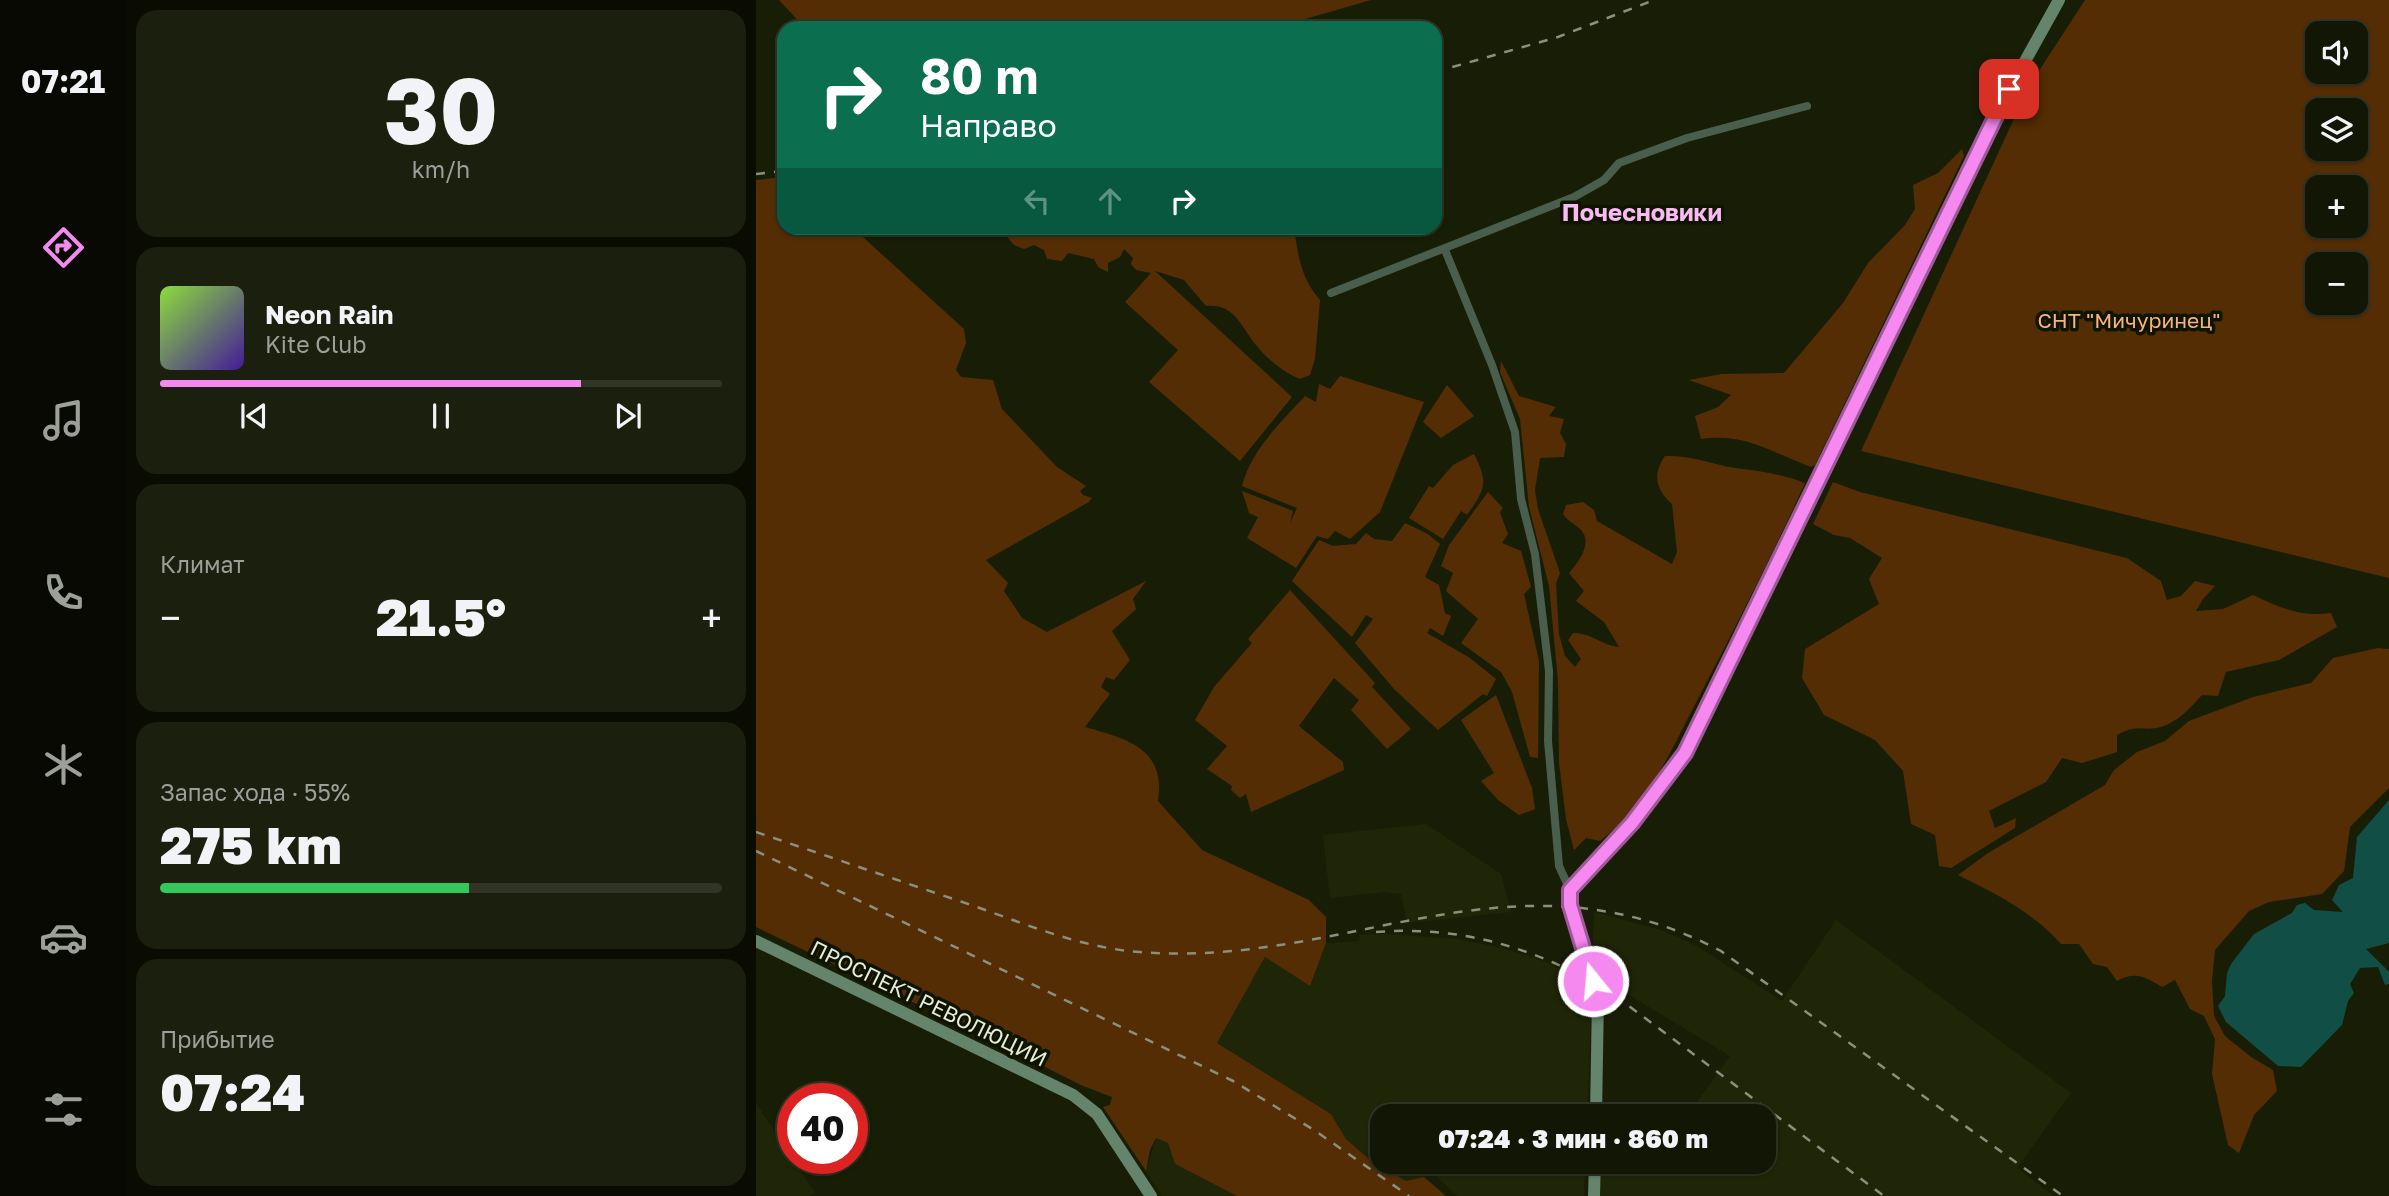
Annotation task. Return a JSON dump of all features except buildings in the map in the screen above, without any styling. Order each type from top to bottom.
[{"type":"street","points":[[1570,890],[1632,823],[1685,753],[1786,552],[1999,108],[2059,0]]},
{"type":"street","points":[[1331,293],[1446,250],[1574,197],[1604,180],[1619,163],[1687,138],[1807,106]]},
{"type":"street","points":[[1446,250],[1515,432],[1521,499],[1535,554],[1549,671],[1548,741],[1559,866],[1570,890],[1570,905],[1598,996],[1597,1104]]},
{"type":"street","name":"ПРОСПЕКТ РЕВОЛЮЦИИ","points":[[756,941],[1043,1078],[1084,1102],[1107,1127],[1151,1196]]},
{"type":"street","points":[[1594,1196],[1595,1174]]},
{"type":"shaded area","points":[[1426,824],[1501,874],[1511,912],[1407,923],[1401,894],[1384,892],[1330,898],[1323,835]]},
{"type":"shaded area","points":[[1594,912],[1664,931],[1697,946],[1782,1001],[1836,920],[2071,1093],[2017,1168],[2054,1196],[1600,1196],[1601,1174],[1776,1174],[1776,1104],[1696,1104],[1730,1056],[1611,984],[1592,962]]},
{"type":"shaded area","points":[[1387,934],[1458,939],[1506,949],[1543,961],[1587,981],[1591,1020],[1588,1104],[1370,1104],[1370,1160],[1346,1139],[1331,1114],[1217,1043],[1265,957],[1310,986],[1326,943],[1359,941],[1360,935]]},
{"type":"shaded area","points":[[756,1103],[777,1135],[777,1174],[803,1174],[815,1193],[810,1196],[756,1196]]},
{"type":"shaded area","points":[[1156,1138],[1168,1143],[1175,1164],[1237,1196],[1162,1196],[1146,1171]]},
{"type":"shaded area","points":[[1392,1174],[1434,1174],[1413,1182]]},
{"type":"shaded area","points":[[1434,1174],[1585,1174],[1584,1196],[1457,1196]]},
{"type":"green space","points":[[779,0],[1371,0],[1298,21],[798,21]]},
{"type":"green space","name":"СНТ \"Мичуринец\"","points":[[2085,0],[2389,0],[2389,578],[1861,451],[2029,86]]},
{"type":"green space","points":[[1962,149],[1964,156],[1815,465],[1811,467],[1745,441],[1701,439],[1695,416],[1718,407],[1731,395],[1689,380],[1721,374],[1784,373],[1843,303],[1868,263],[1905,225],[1915,209],[1913,185],[1938,173]]},
{"type":"green space","points":[[777,178],[777,235],[861,235],[964,329],[966,343],[956,370],[961,377],[993,380],[1002,409],[1057,467],[1086,486],[1080,491],[1092,498],[1089,502],[986,560],[1008,583],[1004,591],[1022,618],[1047,632],[1146,581],[1133,599],[1136,609],[1112,631],[1130,660],[1114,680],[1106,677],[1101,687],[1110,694],[1085,727],[1129,742],[1149,757],[1156,769],[1159,783],[1158,801],[1202,850],[1309,900],[1326,917],[1326,943],[1310,986],[1265,957],[1217,1043],[1331,1114],[1346,1139],[1370,1160],[1370,1174],[1394,1174],[1406,1181],[1424,1177],[1446,1196],[1237,1196],[1175,1164],[1168,1143],[1156,1138],[1150,1150],[1146,1171],[1103,1107],[1110,1105],[1112,1097],[1083,1086],[947,1018],[949,1011],[929,1001],[925,1008],[756,927],[756,180]]},
{"type":"green space","points":[[1005,235],[1295,235],[1304,275],[1320,300],[1315,359],[1310,375],[1300,379],[1282,369],[1261,350],[1231,312],[1216,306],[1206,306],[1184,280],[1155,271],[1292,397],[1240,461],[1149,382],[1178,350],[1125,302],[1151,273],[1136,270],[1131,264],[1133,258],[1124,249],[1120,257],[1108,263],[1108,272],[1098,267],[1094,259],[1068,253],[1062,261],[1047,259],[1044,250],[1034,245],[1024,249],[1014,245]]},
{"type":"green space","points":[[1501,361],[1519,396],[1556,407],[1549,416],[1564,419],[1560,433],[1566,444],[1564,457],[1540,458],[1535,490],[1538,509],[1560,573],[1556,584],[1559,634],[1565,656],[1575,667],[1581,659],[1568,640],[1573,633],[1619,647],[1604,622],[1576,601],[1584,591],[1569,573],[1583,552],[1585,539],[1579,528],[1563,514],[1566,505],[1583,502],[1594,510],[1597,521],[1672,564],[1677,552],[1672,504],[1662,493],[1657,475],[1665,456],[1692,458],[1771,473],[1805,483],[1741,615],[1659,773],[1647,792],[1618,826],[1600,841],[1586,838],[1574,850],[1566,819],[1559,763],[1558,681],[1549,586],[1529,507],[1520,419],[1500,372]]},
{"type":"green space","points":[[1340,376],[1424,402],[1380,512],[1350,539],[1335,531],[1328,539],[1317,536],[1296,568],[1247,538],[1258,517],[1249,513],[1242,491],[1293,511],[1290,523],[1297,508],[1242,486],[1252,460],[1277,426],[1305,396],[1316,402],[1319,384],[1330,389]]},
{"type":"green space","points":[[1447,385],[1474,416],[1441,438],[1423,422]]},
{"type":"green space","points":[[1474,454],[1482,472],[1481,492],[1467,515],[1461,511],[1443,539],[1409,518],[1429,486],[1433,488],[1453,465]]},
{"type":"green space","points":[[1833,482],[1860,492],[2127,558],[2161,581],[2167,600],[2181,596],[2195,581],[2215,586],[2196,611],[2223,609],[2253,595],[2291,610],[2310,614],[2331,613],[2337,627],[2279,660],[2226,672],[2218,696],[2202,695],[2179,718],[2161,727],[2131,729],[2117,735],[2117,752],[2082,763],[2062,758],[2046,782],[1989,811],[1995,828],[2016,818],[2015,828],[1951,868],[1939,866],[1935,835],[1911,824],[1903,771],[1875,740],[1824,715],[1802,678],[1805,649],[1879,604],[1869,579],[1882,558],[1850,538],[1834,535],[1813,524]]},
{"type":"green space","points":[[1488,492],[1503,508],[1500,512],[1508,534],[1502,543],[1521,551],[1531,587],[1524,594],[1539,661],[1538,758],[1530,757],[1512,692],[1501,672],[1461,643],[1478,619],[1446,591],[1453,573],[1441,566],[1449,545]]},
{"type":"green space","points":[[1405,523],[1428,534],[1440,544],[1425,577],[1439,585],[1445,613],[1451,616],[1443,636],[1430,628],[1427,633],[1470,658],[1496,679],[1487,696],[1483,694],[1438,730],[1394,689],[1355,643],[1373,619],[1366,615],[1352,637],[1292,581],[1319,540],[1333,546],[1356,544],[1366,533],[1374,539],[1392,541]]},
{"type":"green space","points":[[1290,590],[1375,683],[1372,687],[1411,729],[1387,749],[1351,710],[1359,700],[1334,678],[1299,726],[1343,762],[1344,770],[1251,812],[1246,794],[1240,798],[1231,790],[1232,786],[1207,769],[1227,746],[1195,720],[1214,687],[1252,643],[1248,639]]},
{"type":"green space","points":[[2378,648],[2389,649],[2389,788],[2350,827],[2344,871],[2322,894],[2269,902],[2249,911],[2215,950],[2212,981],[2214,1016],[2225,1036],[2251,1057],[2273,1070],[2277,1091],[2254,1115],[2239,1153],[2228,1145],[2212,1074],[2215,1039],[2204,1016],[2190,1009],[2175,980],[2162,987],[2140,976],[2129,976],[2117,981],[2107,967],[2093,964],[2079,944],[2061,944],[2026,913],[1958,875],[1988,853],[2105,785],[2114,770],[2137,752],[2165,741],[2189,721],[2253,697],[2311,683],[2333,658]]},
{"type":"green space","points":[[1496,695],[1532,788],[1535,809],[1519,815],[1498,800],[1481,781],[1494,773],[1461,720]]},
{"type":"water","points":[[2389,800],[2389,943],[2366,949],[2389,972],[2389,984],[2385,985],[2378,967],[2360,968],[2350,984],[2354,993],[2348,1001],[2342,1025],[2301,1067],[2278,1066],[2226,1022],[2218,1006],[2225,996],[2227,973],[2254,934],[2292,913],[2297,905],[2305,903],[2314,910],[2343,912],[2332,900],[2339,885],[2353,878],[2357,837]]},
{"type":"railway","points":[[1442,70],[1558,37],[1654,0]]},
{"type":"railway","points":[[756,174],[777,172]]},
{"type":"railway","points":[[756,832],[1057,935],[1119,950],[1216,952],[1289,944],[1430,917],[1500,907],[1571,907],[1645,920],[1721,951],[2063,1196]]},
{"type":"railway","points":[[756,851],[1233,1081],[1314,1130],[1409,1196]]},
{"type":"railway","points":[[1376,932],[1409,931],[1472,937],[1503,944],[1562,966],[1618,998],[1884,1196]]},
{"type":"district","name":"Почесновики","points":[[1642,211]]},
{"type":"route","points":[[1593,981],[1570,905],[1570,890],[1632,823],[1685,753],[1786,552],[2009,89]]}]
